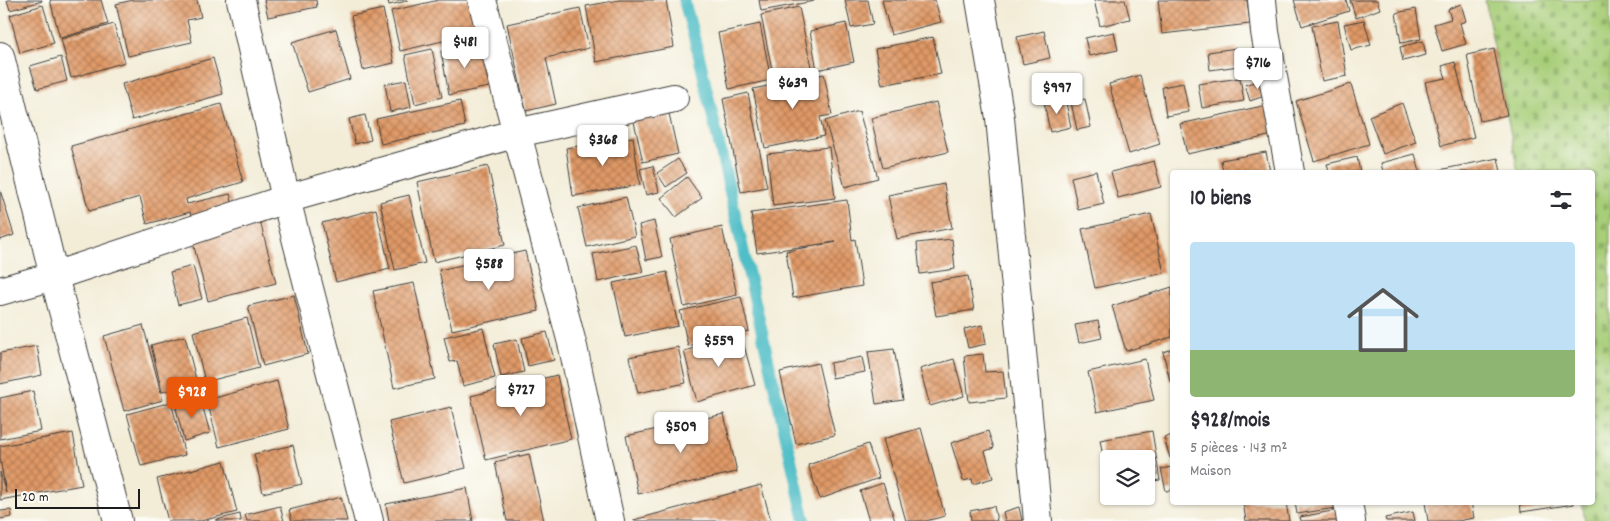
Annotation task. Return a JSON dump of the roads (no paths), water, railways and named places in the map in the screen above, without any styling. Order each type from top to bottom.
[{"type":"street","points":[[241,0],[286,199],[369,521]]},
{"type":"street","points":[[482,0],[573,347],[610,521]]},
{"type":"street","points":[[980,0],[1000,118],[1038,521]]},
{"type":"street","points":[[1262,0],[1265,32],[1290,170]]},
{"type":"street","points":[[0,56],[54,276],[118,521]]},
{"type":"street","points":[[0,291],[54,276],[286,199],[517,133],[674,98]]},
{"type":"street","points":[[1348,505],[1351,521]]},
{"type":"waterway","points":[[684,0],[699,56],[805,521]]}]
